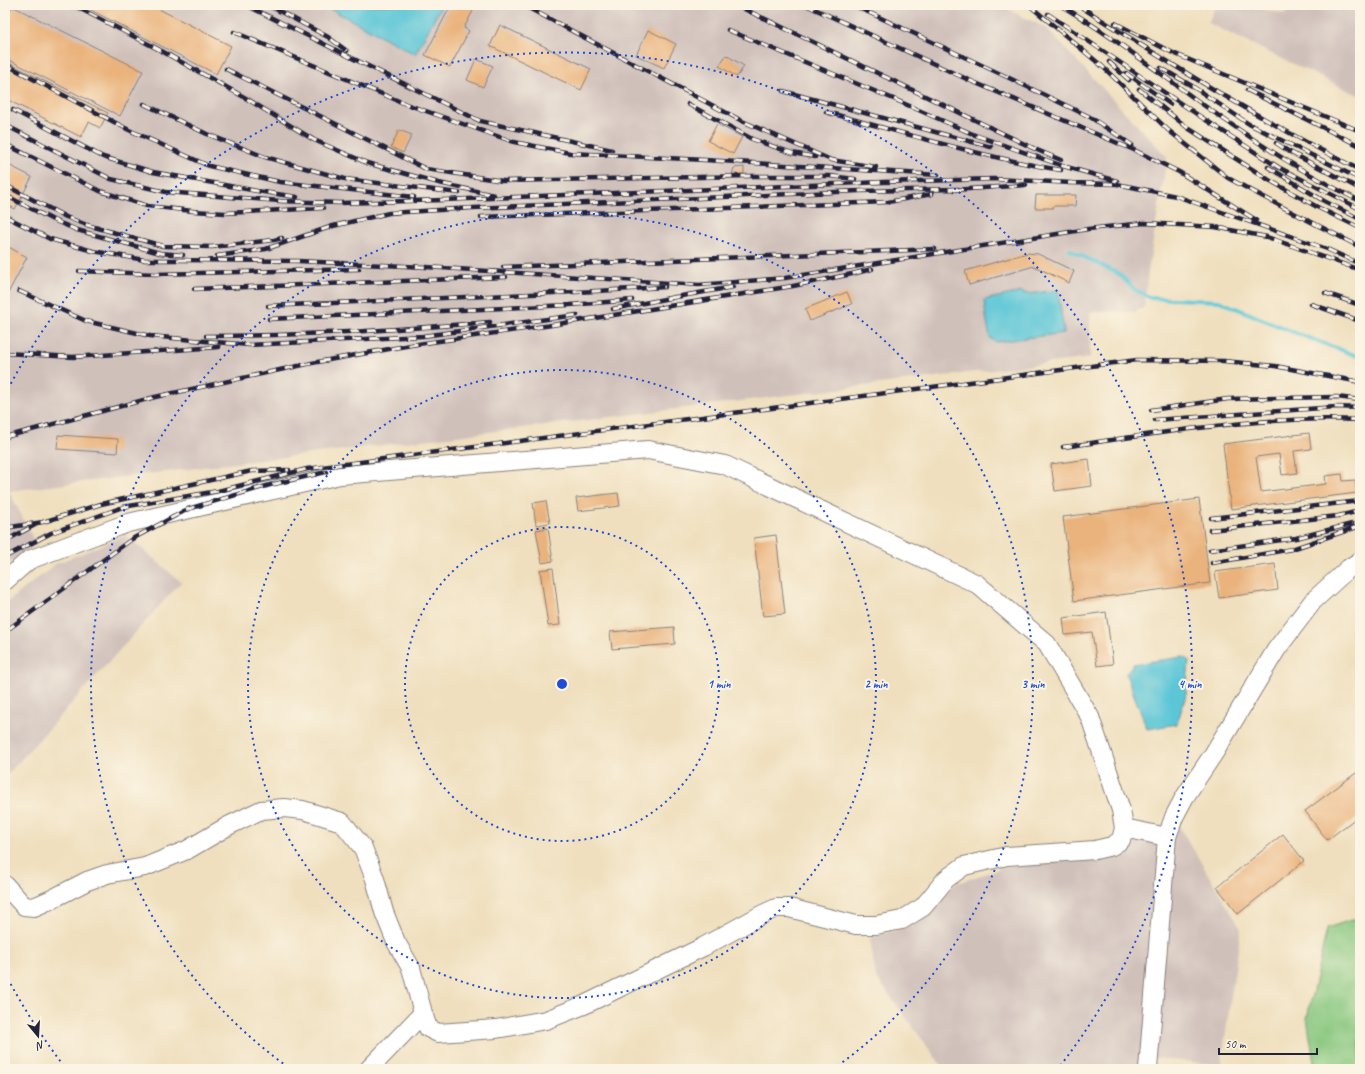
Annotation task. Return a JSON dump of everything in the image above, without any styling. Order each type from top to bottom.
[{"type":"street","points":[[5,581],[29,560],[128,523],[340,475],[648,450],[725,465],[977,584],[1047,644],[1090,717],[1121,810],[1124,828],[1121,840],[1112,846],[1095,850],[1007,856],[964,866],[946,879],[923,907],[902,920],[876,926],[856,925],[790,908],[776,908],[697,950],[584,1005],[546,1020],[496,1030],[438,1033],[428,1028],[411,968],[396,942],[384,912],[375,879],[363,848],[342,822],[302,810],[284,808],[260,810],[228,826],[187,850],[145,867],[107,874],[87,881],[52,900],[34,907],[24,906],[5,886]]},
{"type":"street","points":[[1148,1069],[1167,837],[1174,817],[1184,798],[1214,753],[1276,650],[1313,601],[1349,568],[1360,561]]},
{"type":"street","points":[[1124,828],[1167,837]]},
{"type":"street","points":[[369,1069],[423,1013]]},
{"type":"shaded area","points":[[5,5],[999,5],[1046,28],[1167,157],[1148,272],[1144,307],[1135,312],[1090,312],[1090,358],[9,491],[36,545],[5,565]]},
{"type":"shaded area","points":[[1216,5],[1242,5],[1285,14],[1292,5],[1360,5],[1360,96],[1208,23]]},
{"type":"shaded area","points":[[126,535],[181,582],[5,777],[5,604],[56,564]]},
{"type":"shaded area","points":[[1178,824],[1241,929],[1221,1065],[1144,1057],[1143,1069],[944,1069],[876,977],[870,938],[919,923],[955,884],[1002,868]]},
{"type":"green space","points":[[1360,917],[1360,1069],[1315,1069],[1307,1018],[1327,928]]},
{"type":"water","points":[[323,5],[442,5],[415,54]]},
{"type":"water","points":[[1058,290],[1064,333],[996,342],[990,338],[984,300],[1021,292],[1028,294]]},
{"type":"water","points":[[1183,657],[1189,660],[1186,695],[1177,724],[1147,729],[1126,674],[1133,664]]},
{"type":"building","points":[[81,5],[151,5],[231,46],[216,74]]},
{"type":"building","points":[[451,5],[476,5],[464,28],[469,31],[450,67],[425,55]]},
{"type":"building","points":[[12,6],[143,71],[120,116],[5,58],[5,20]]},
{"type":"building","points":[[500,25],[591,69],[581,90],[490,46]]},
{"type":"building","points":[[648,30],[676,44],[664,68],[636,55]]},
{"type":"building","points":[[726,55],[744,66],[737,77],[719,66]]},
{"type":"building","points":[[476,59],[493,66],[483,87],[467,80]]},
{"type":"building","points":[[5,61],[108,113],[100,128],[89,122],[81,137],[6,99],[5,101]]},
{"type":"building","points":[[717,124],[742,137],[733,154],[708,141]]},
{"type":"building","points":[[399,130],[412,135],[403,153],[391,147]]},
{"type":"building","points":[[5,163],[32,177],[15,209],[5,204]]},
{"type":"building","points":[[744,167],[744,174],[732,174],[734,168]]},
{"type":"building","points":[[1036,195],[1076,195],[1075,206],[1035,208]]},
{"type":"building","points":[[5,245],[27,257],[5,299]]},
{"type":"building","points":[[1027,253],[1038,254],[1074,271],[1069,283],[1034,266],[969,285],[965,271]]},
{"type":"building","points":[[847,292],[852,304],[810,321],[805,309]]},
{"type":"building","points":[[1309,433],[1311,449],[1294,451],[1297,473],[1282,475],[1279,454],[1256,457],[1261,492],[1326,484],[1325,476],[1342,474],[1343,481],[1355,480],[1357,493],[1231,509],[1223,444]]},
{"type":"building","points":[[58,435],[118,439],[117,453],[57,449]]},
{"type":"building","points":[[1089,459],[1092,486],[1055,491],[1051,464]]},
{"type":"building","points":[[618,493],[620,506],[578,511],[576,498]]},
{"type":"building","points":[[1199,499],[1210,583],[1074,601],[1063,517]]},
{"type":"building","points":[[546,501],[550,523],[536,525],[533,503]]},
{"type":"building","points":[[548,528],[553,561],[542,563],[536,530]]},
{"type":"building","points":[[776,535],[785,614],[763,616],[754,538]]},
{"type":"building","points":[[1275,564],[1278,590],[1219,598],[1215,572]]},
{"type":"building","points":[[553,568],[560,625],[548,626],[540,570]]},
{"type":"building","points":[[1106,612],[1113,664],[1097,666],[1092,632],[1065,635],[1063,618]]},
{"type":"building","points":[[674,627],[675,644],[612,649],[610,632]]},
{"type":"building","points":[[1360,770],[1360,815],[1327,840],[1305,811]]},
{"type":"building","points":[[1283,834],[1304,861],[1238,914],[1217,887]]},
{"type":"waterway","points":[[1070,250],[1119,274],[1134,289],[1151,298],[1219,301],[1293,332],[1360,357]]},
{"type":"railway","points":[[73,5],[158,49],[244,97],[314,140],[367,163],[439,183],[494,195]]},
{"type":"railway","points":[[246,5],[480,121],[612,150]]},
{"type":"railway","points":[[268,5],[328,37],[347,51]]},
{"type":"railway","points":[[523,5],[742,121],[831,160],[876,167]]},
{"type":"railway","points":[[736,5],[1037,150],[1061,160]]},
{"type":"railway","points":[[806,5],[971,81],[1134,150],[1179,172],[1256,220]]},
{"type":"railway","points":[[853,5],[1090,117],[1132,145]]},
{"type":"railway","points":[[1029,5],[1103,67],[1168,130],[1228,178],[1360,247]]},
{"type":"railway","points":[[1060,5],[1115,40],[1202,104],[1260,143],[1319,180],[1360,201]]},
{"type":"railway","points":[[1078,5],[1147,49],[1252,112],[1360,170]]},
{"type":"railway","points":[[1048,14],[1278,167],[1360,209]]},
{"type":"railway","points":[[1115,23],[1173,53],[1360,131]]},
{"type":"railway","points":[[728,30],[896,100],[975,135],[1063,166],[1117,181]]},
{"type":"railway","points":[[234,32],[406,104],[514,142],[570,153],[938,175]]},
{"type":"railway","points":[[1109,62],[1129,80]]},
{"type":"railway","points":[[5,64],[129,130],[209,166],[280,182],[414,197]]},
{"type":"railway","points":[[1161,68],[1192,86],[1249,124],[1360,179]]},
{"type":"railway","points":[[226,69],[426,169],[503,181],[749,176],[830,176],[855,179]]},
{"type":"railway","points":[[1126,73],[1170,104]]},
{"type":"railway","points":[[1139,89],[1188,128],[1269,180],[1319,208],[1360,228]]},
{"type":"railway","points":[[1247,90],[1360,146]]},
{"type":"railway","points":[[783,91],[991,147]]},
{"type":"railway","points":[[144,104],[207,134],[265,157],[345,179],[459,193]]},
{"type":"railway","points":[[688,104],[752,139],[792,153],[815,157]]},
{"type":"railway","points":[[13,110],[103,157],[153,172],[297,197]]},
{"type":"railway","points":[[826,112],[972,151],[1031,165],[1061,170]]},
{"type":"railway","points":[[5,125],[111,179],[166,192],[280,201],[340,203],[444,200],[883,182],[994,179],[1072,183]]},
{"type":"railway","points":[[1276,143],[1288,151],[1360,189]]},
{"type":"railway","points":[[5,144],[100,191],[147,206],[225,213],[323,208]]},
{"type":"railway","points":[[1268,167],[1324,201],[1360,219]]},
{"type":"railway","points":[[1068,183],[1117,184],[1176,196],[1327,249],[1360,264]]},
{"type":"railway","points":[[5,185],[66,217],[87,225],[163,246],[212,247],[282,238]]},
{"type":"railway","points":[[954,190],[1026,185]]},
{"type":"railway","points":[[217,256],[266,249],[333,226],[389,213],[859,191],[958,189]]},
{"type":"railway","points":[[481,217],[888,202],[932,194]]},
{"type":"railway","points":[[5,195],[53,220],[77,230],[160,253],[183,255]]},
{"type":"railway","points":[[5,216],[50,239],[93,251],[145,260],[187,260]]},
{"type":"railway","points":[[182,260],[298,261],[426,267],[699,285],[785,278],[1088,229],[1144,223],[1215,227],[1267,237],[1360,270]]},
{"type":"railway","points":[[503,267],[935,249]]},
{"type":"railway","points":[[79,271],[155,274],[359,269]]},
{"type":"railway","points":[[5,437],[155,397],[312,363],[411,345],[552,325],[793,286],[872,269]]},
{"type":"railway","points":[[194,289],[506,277]]},
{"type":"railway","points":[[268,306],[665,287]]},
{"type":"railway","points":[[670,298],[733,287]]},
{"type":"railway","points":[[19,291],[86,321],[150,336],[249,345],[423,336],[577,315]]},
{"type":"railway","points":[[1325,293],[1360,305]]},
{"type":"railway","points":[[613,309],[675,297]]},
{"type":"railway","points":[[269,319],[570,305],[632,300]]},
{"type":"railway","points":[[1311,304],[1360,321]]},
{"type":"railway","points":[[206,336],[348,332],[490,322]]},
{"type":"railway","points":[[5,353],[73,357],[219,347]]},
{"type":"railway","points":[[5,557],[51,533],[123,507],[218,491],[307,469],[1137,360],[1224,361],[1275,366],[1360,382]]},
{"type":"railway","points":[[1151,410],[1228,399],[1337,397],[1360,400]]},
{"type":"railway","points":[[1155,420],[1336,407],[1360,408]]},
{"type":"railway","points":[[1063,447],[1211,426],[1286,420],[1360,420]]},
{"type":"railway","points":[[5,528],[43,522],[101,504],[252,471],[289,470]]},
{"type":"railway","points":[[7,630],[132,539],[188,509],[270,485],[326,472]]},
{"type":"railway","points":[[1211,518],[1360,501]]},
{"type":"railway","points":[[1210,530],[1338,516],[1360,511]]},
{"type":"railway","points":[[1210,550],[1296,538],[1352,524]]},
{"type":"railway","points":[[5,541],[35,525]]},
{"type":"railway","points":[[1212,563],[1292,549],[1360,526]]}]
